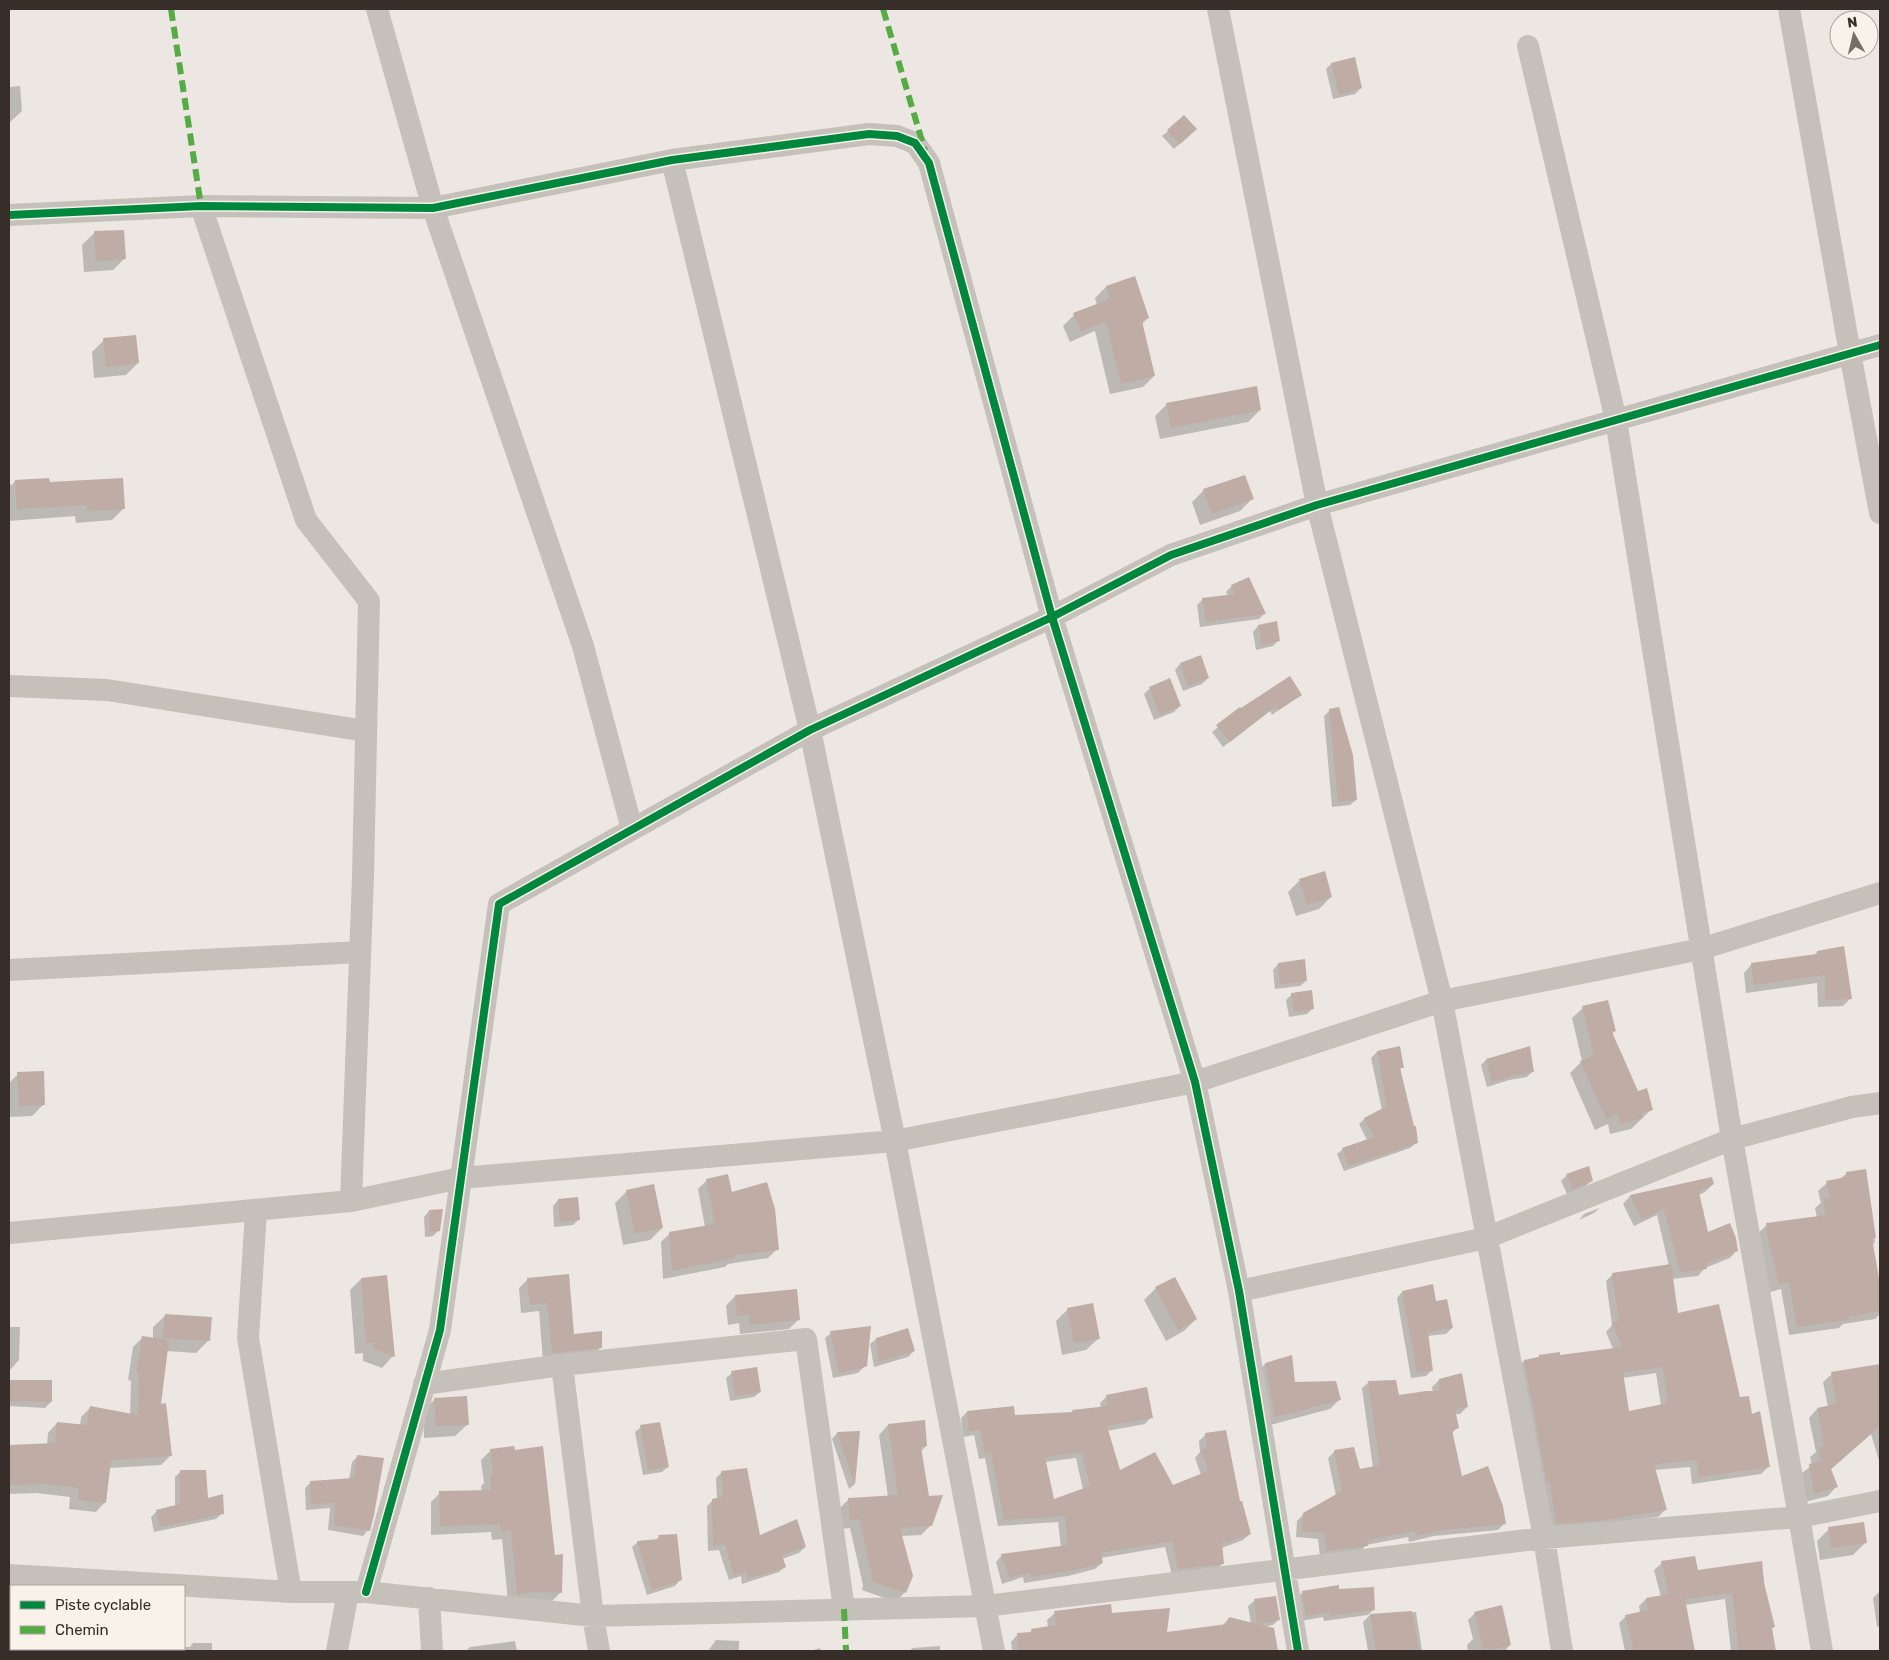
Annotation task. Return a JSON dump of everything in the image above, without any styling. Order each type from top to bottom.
[{"type":"street","points":[[377,9],[433,208],[583,646],[632,829]]},
{"type":"street","points":[[1218,9],[1317,505],[1442,1000],[1544,1538],[1562,1651]]},
{"type":"street","points":[[1789,9],[1880,513]]},
{"type":"street","points":[[1528,46],[1616,420],[1700,949],[1822,1651]]},
{"type":"street","points":[[9,215],[201,206],[433,208],[672,160],[870,134],[897,136],[915,143],[928,163],[1052,617],[1195,1082],[1239,1291],[1298,1651]]},
{"type":"street","points":[[672,160],[810,730],[895,1141],[994,1651]]},
{"type":"street","points":[[201,206],[306,520],[368,601],[360,952],[351,1201]]},
{"type":"street","points":[[337,1651],[440,1330],[499,904],[810,730],[1052,617],[1171,555],[1317,505],[1880,345]]},
{"type":"street","points":[[9,686],[107,690],[366,731]]},
{"type":"street","points":[[9,1233],[351,1201],[461,1178],[895,1141],[1195,1082],[1442,1000],[1700,949],[1880,893]]},
{"type":"street","points":[[9,970],[360,952]]},
{"type":"street","points":[[1239,1291],[1486,1238],[1732,1139],[1852,1107],[1880,1102]]},
{"type":"street","points":[[256,1211],[248,1338],[290,1592]]},
{"type":"street","points":[[424,1384],[562,1365],[806,1340],[844,1609]]},
{"type":"street","points":[[562,1365],[599,1651]]},
{"type":"street","points":[[185,1586],[290,1592],[357,1592],[593,1616],[984,1606],[1544,1538],[1800,1517],[1880,1501]]},
{"type":"street","points":[[9,1575],[174,1585]]},
{"type":"street","points":[[429,1598],[432,1651]]},
{"type":"building","points":[[1355,57],[1362,88],[1339,95],[1331,63]]},
{"type":"building","points":[[1184,115],[1197,129],[1180,144],[1167,130]]},
{"type":"building","points":[[124,230],[126,259],[96,261],[94,231]]},
{"type":"building","points":[[1135,276],[1149,318],[1142,321],[1155,376],[1121,384],[1106,321],[1081,332],[1073,313],[1110,299],[1106,286]]},
{"type":"building","points":[[136,335],[139,363],[106,367],[103,338]]},
{"type":"building","points":[[1257,386],[1261,410],[1171,428],[1166,403]]},
{"type":"building","points":[[1245,475],[1254,499],[1212,514],[1203,489]]},
{"type":"building","points":[[49,478],[50,482],[123,478],[125,509],[87,511],[87,505],[17,509],[15,480]]},
{"type":"building","points":[[1249,577],[1266,614],[1206,622],[1202,598],[1235,594],[1231,585]]},
{"type":"building","points":[[1277,621],[1280,641],[1262,645],[1258,625]]},
{"type":"building","points":[[1201,655],[1209,678],[1188,686],[1180,663]]},
{"type":"building","points":[[1290,676],[1302,695],[1279,710],[1276,706],[1230,742],[1216,725],[1240,707]]},
{"type":"building","points":[[1170,678],[1181,706],[1160,715],[1149,687]]},
{"type":"building","points":[[1339,707],[1353,755],[1357,800],[1338,802],[1329,709]]},
{"type":"building","points":[[1325,871],[1332,897],[1307,905],[1299,879]]},
{"type":"building","points":[[1844,946],[1852,999],[1825,1000],[1825,975],[1754,985],[1751,963],[1817,954],[1817,951]]},
{"type":"building","points":[[1305,959],[1307,981],[1280,984],[1278,963]]},
{"type":"building","points":[[1312,990],[1314,1009],[1294,1012],[1291,993]]},
{"type":"building","points":[[1608,1000],[1616,1031],[1612,1032],[1638,1091],[1647,1088],[1653,1110],[1642,1113],[1643,1118],[1620,1124],[1619,1114],[1606,1119],[1580,1061],[1594,1055],[1582,1006]]},
{"type":"building","points":[[1400,1046],[1404,1068],[1400,1068],[1414,1126],[1416,1126],[1418,1143],[1349,1166],[1342,1148],[1374,1137],[1364,1118],[1387,1106],[1377,1051]]},
{"type":"building","points":[[1530,1046],[1534,1072],[1492,1082],[1486,1059]]},
{"type":"building","points":[[44,1071],[45,1105],[19,1106],[17,1072]]},
{"type":"building","points":[[1589,1166],[1593,1181],[1573,1189],[1566,1174]]},
{"type":"building","points":[[1866,1169],[1876,1238],[1872,1238],[1880,1284],[1880,1311],[1848,1317],[1849,1320],[1797,1327],[1789,1282],[1779,1284],[1767,1235],[1766,1223],[1826,1215],[1823,1199],[1830,1198],[1826,1181],[1846,1177],[1846,1172]]},
{"type":"building","points":[[728,1174],[732,1192],[767,1182],[775,1209],[779,1250],[735,1255],[735,1258],[672,1271],[669,1232],[715,1224],[706,1179]]},
{"type":"building","points":[[1712,1177],[1714,1184],[1699,1192],[1708,1232],[1730,1223],[1736,1238],[1738,1251],[1706,1264],[1707,1269],[1680,1272],[1664,1209],[1642,1220],[1630,1195]]},
{"type":"building","points":[[654,1184],[663,1228],[635,1234],[626,1190]]},
{"type":"building","points":[[578,1197],[580,1220],[560,1222],[558,1199]]},
{"type":"building","points":[[443,1209],[440,1231],[430,1232],[429,1210]]},
{"type":"building","points":[[1671,1264],[1678,1313],[1719,1304],[1740,1397],[1749,1396],[1752,1414],[1760,1411],[1770,1467],[1699,1477],[1697,1460],[1654,1464],[1667,1510],[1606,1520],[1556,1524],[1550,1482],[1547,1483],[1524,1360],[1539,1357],[1539,1355],[1560,1352],[1560,1355],[1622,1347],[1612,1323],[1619,1321],[1612,1273]],"holes":[[[1663,1367],[1668,1403],[1629,1411],[1623,1372]]]},
{"type":"building","points":[[569,1274],[574,1334],[602,1331],[602,1348],[552,1353],[547,1303],[530,1305],[527,1278]]},
{"type":"building","points":[[387,1275],[395,1357],[374,1349],[374,1342],[366,1343],[361,1278]]},
{"type":"building","points":[[1175,1277],[1197,1319],[1178,1330],[1155,1287]]},
{"type":"building","points":[[1433,1284],[1436,1301],[1447,1299],[1453,1328],[1428,1332],[1433,1371],[1417,1373],[1402,1291]]},
{"type":"building","points":[[797,1289],[800,1320],[749,1325],[749,1314],[737,1316],[735,1295]]},
{"type":"building","points":[[1093,1303],[1100,1339],[1074,1343],[1067,1308]]},
{"type":"building","points":[[165,1314],[212,1317],[210,1341],[163,1338]]},
{"type":"building","points":[[871,1326],[867,1366],[839,1373],[830,1331]]},
{"type":"building","points":[[908,1328],[915,1351],[879,1362],[876,1338]]},
{"type":"building","points":[[142,1336],[169,1340],[161,1404],[166,1403],[172,1456],[111,1460],[106,1503],[78,1500],[79,1488],[47,1484],[9,1485],[9,1445],[55,1443],[57,1422],[87,1425],[90,1406],[138,1415],[139,1372],[137,1371]]},
{"type":"building","points":[[1292,1355],[1295,1382],[1336,1381],[1341,1400],[1275,1417],[1265,1363]]},
{"type":"building","points":[[1880,1364],[1880,1426],[1831,1469],[1838,1487],[1814,1494],[1809,1464],[1822,1461],[1818,1448],[1824,1446],[1817,1408],[1837,1404],[1831,1372]]},
{"type":"building","points":[[757,1367],[761,1392],[735,1396],[731,1371]]},
{"type":"building","points":[[1462,1373],[1468,1407],[1455,1409],[1459,1428],[1452,1430],[1462,1476],[1488,1466],[1503,1506],[1506,1524],[1442,1530],[1416,1536],[1415,1531],[1367,1540],[1368,1546],[1327,1551],[1324,1533],[1302,1531],[1303,1513],[1342,1491],[1334,1450],[1354,1447],[1360,1469],[1380,1465],[1368,1381],[1396,1380],[1399,1395],[1439,1391],[1439,1379]]},
{"type":"building","points":[[9,1380],[52,1380],[52,1402],[9,1401]]},
{"type":"building","points":[[1147,1387],[1153,1418],[1107,1426],[1120,1470],[1155,1452],[1173,1485],[1208,1471],[1201,1450],[1207,1448],[1205,1433],[1226,1430],[1240,1501],[1242,1501],[1251,1534],[1222,1543],[1224,1564],[1178,1569],[1172,1541],[1101,1553],[1103,1563],[1075,1570],[1031,1577],[1030,1572],[1009,1578],[1001,1554],[1068,1545],[1065,1516],[1004,1520],[991,1452],[985,1453],[980,1430],[969,1431],[967,1411],[1014,1406],[1015,1415],[1073,1412],[1072,1410],[1108,1406],[1106,1395]],"holes":[[[1082,1452],[1090,1486],[1054,1499],[1045,1457]]]},
{"type":"building","points":[[467,1396],[469,1425],[436,1426],[434,1398]]},
{"type":"building","points":[[925,1420],[927,1446],[921,1447],[929,1496],[943,1495],[932,1526],[900,1528],[913,1576],[906,1593],[871,1581],[872,1574],[859,1519],[850,1520],[848,1498],[898,1495],[888,1424]]},
{"type":"building","points":[[660,1422],[669,1467],[648,1470],[640,1425]]},
{"type":"building","points":[[860,1431],[855,1485],[837,1432]]},
{"type":"building","points":[[514,1446],[515,1450],[543,1446],[555,1555],[563,1554],[562,1593],[532,1592],[517,1594],[511,1530],[501,1532],[500,1524],[440,1526],[439,1491],[491,1490],[490,1475],[493,1475],[490,1449]]},
{"type":"building","points":[[357,1455],[384,1458],[370,1531],[334,1525],[335,1503],[311,1504],[310,1481],[354,1478]]},
{"type":"building","points":[[747,1468],[760,1535],[797,1519],[806,1547],[782,1555],[786,1567],[748,1579],[747,1571],[734,1575],[725,1545],[713,1546],[712,1499],[723,1497],[721,1471]]},
{"type":"building","points":[[180,1470],[206,1470],[208,1498],[223,1494],[224,1514],[160,1527],[156,1510],[180,1504]]},
{"type":"building","points":[[1864,1522],[1867,1543],[1831,1548],[1828,1527]]},
{"type":"building","points":[[677,1534],[682,1580],[652,1590],[637,1541],[659,1539],[658,1535]]},
{"type":"building","points":[[1695,1556],[1698,1570],[1762,1561],[1764,1583],[1775,1627],[1772,1628],[1776,1651],[1739,1651],[1732,1593],[1685,1599],[1695,1651],[1634,1651],[1625,1615],[1648,1610],[1646,1598],[1669,1594],[1661,1561]]},
{"type":"building","points":[[1339,1585],[1339,1589],[1374,1587],[1375,1610],[1329,1616],[1329,1612],[1306,1616],[1302,1591]]},
{"type":"building","points":[[1276,1596],[1280,1620],[1257,1624],[1254,1599]]},
{"type":"building","points":[[1111,1604],[1112,1613],[1170,1608],[1167,1632],[1227,1624],[1229,1617],[1274,1628],[1278,1651],[1019,1651],[1017,1633],[1032,1632],[1031,1629],[1056,1625],[1054,1611]]},
{"type":"building","points":[[1502,1605],[1511,1645],[1491,1650],[1490,1647],[1483,1649],[1474,1612]]},
{"type":"building","points":[[1412,1611],[1419,1651],[1376,1651],[1370,1614]]},
{"type":"marked path","points":[[171,9],[201,206]]},
{"type":"marked path","points":[[883,9],[925,151]]},
{"type":"marked path","points":[[844,1609],[846,1651]]},
{"type":"cycle path","points":[[9,215],[201,206],[433,208],[672,160],[869,134],[897,136],[915,143],[929,163],[1052,617],[1195,1082],[1239,1291],[1298,1651]]},
{"type":"cycle path","points":[[366,1592],[440,1330],[499,904],[810,730],[1052,617],[1171,555],[1317,505],[1880,345]]}]
